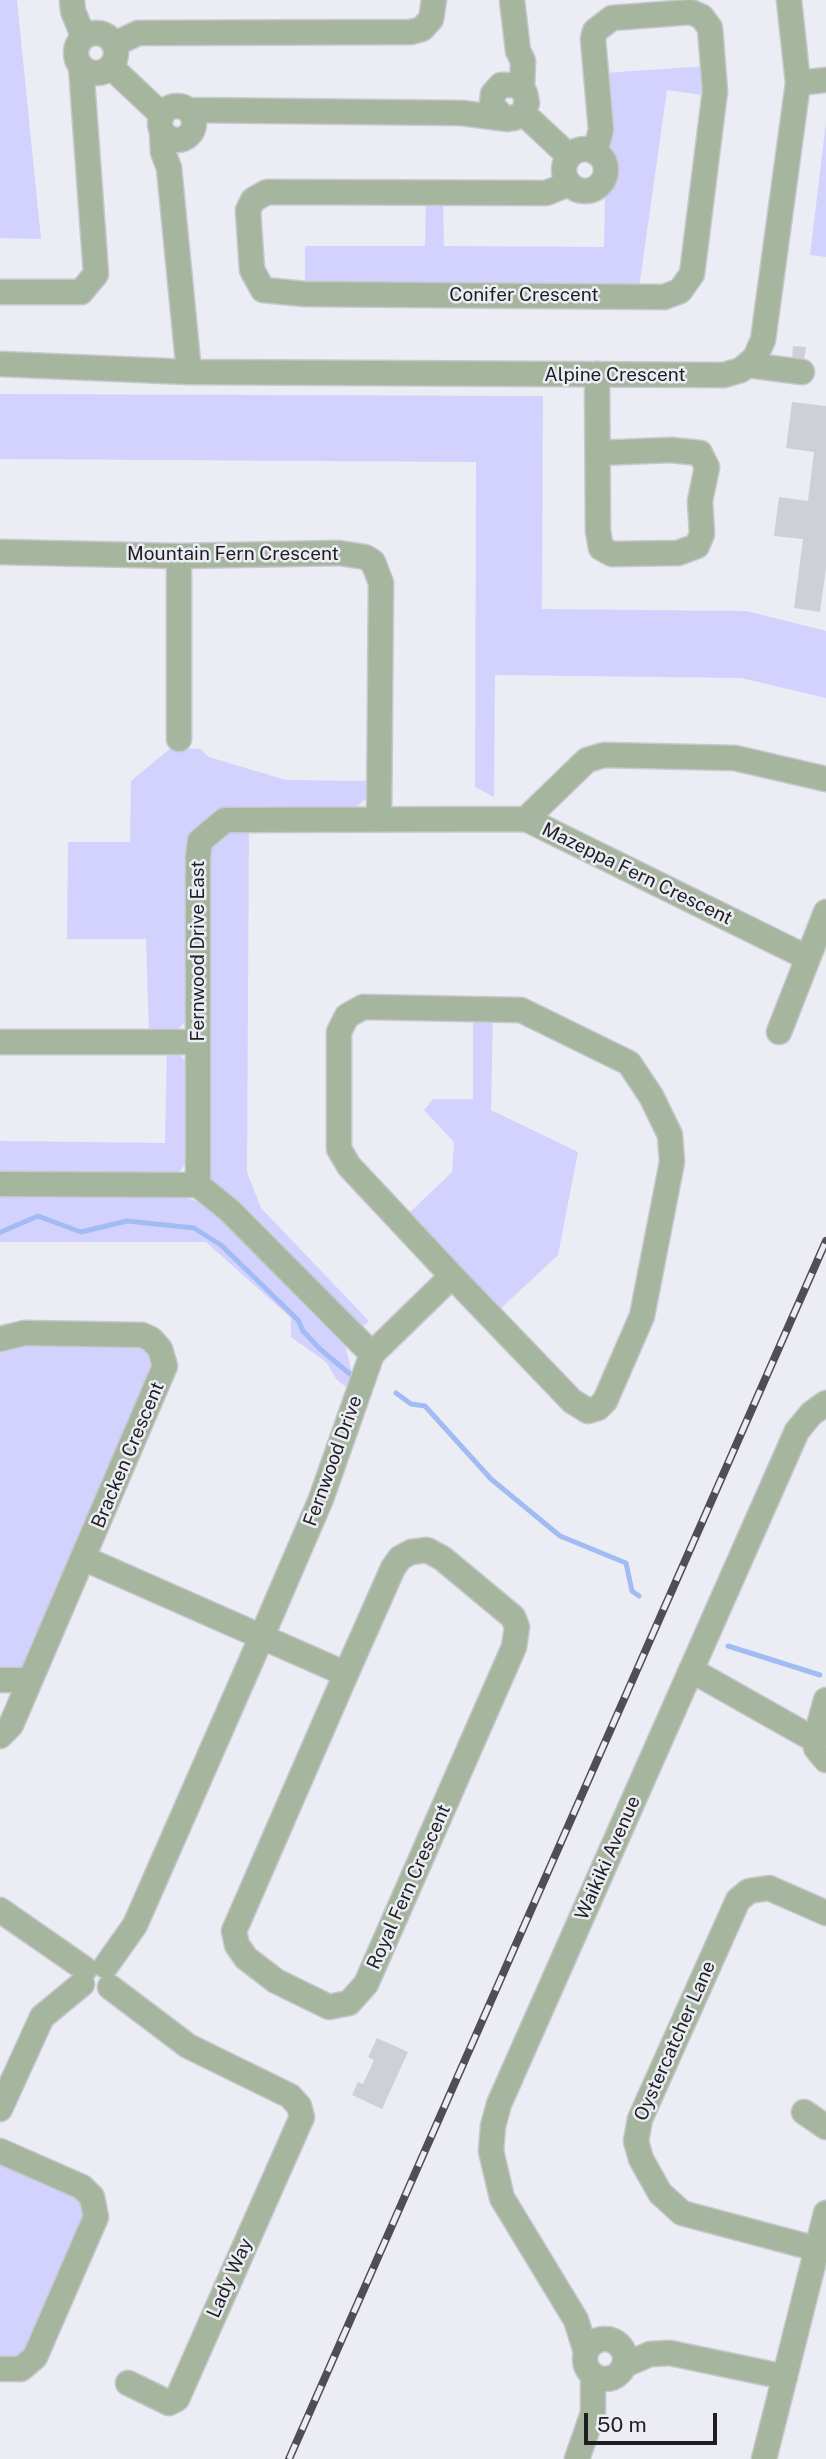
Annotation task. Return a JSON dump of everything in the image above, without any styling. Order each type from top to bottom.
[{"type":"street","points":[[0,292],[81,292],[96,274],[81,66],[75,52],[83,36],[73,11],[72,0]]},
{"type":"street","points":[[81,66],[90,72],[102,73],[113,56],[138,33],[411,32],[422,29],[431,19],[434,0]]},
{"type":"street","points":[[509,100],[523,61],[518,51],[512,0]]},
{"type":"street","points":[[789,0],[798,83],[763,340],[748,365],[802,372]]},
{"type":"street","name":"Conifer Crescent","points":[[569,184],[546,193],[267,192],[254,200],[248,210],[252,270],[263,290],[305,294],[664,296],[680,291],[692,274],[715,91],[710,28],[702,17],[691,12],[612,18],[595,31],[593,39],[601,130],[595,152]]},
{"type":"street","points":[[83,36],[101,33],[113,56],[177,125]]},
{"type":"street","points":[[798,83],[826,80]]},
{"type":"street","points":[[177,125],[208,108],[225,112],[462,113],[509,100]]},
{"type":"street","points":[[509,100],[569,156]]},
{"type":"street","points":[[177,125],[169,169],[189,372]]},
{"type":"street","points":[[579,149],[595,152],[605,163],[605,177],[601,183],[582,191],[569,184],[564,167],[569,156],[579,149]]},
{"type":"street","name":"Alpine Crescent","points":[[0,364],[189,372],[724,375],[748,365]]},
{"type":"street","points":[[597,374],[598,531],[603,552],[685,553],[697,546],[702,534],[700,496],[707,467],[706,458],[694,451],[598,453]]},
{"type":"street","name":"Mountain Fern Crescent","points":[[0,552],[179,556],[339,552],[365,557],[373,562],[381,583],[379,819]]},
{"type":"street","points":[[179,556],[179,739]]},
{"type":"street","name":"Mazeppa Fern Crescent","points":[[808,958],[526,819],[587,760],[604,755],[735,758],[826,779]]},
{"type":"street","name":"Fernwood Drive East","points":[[198,1185],[200,841],[215,825],[236,817],[526,819]]},
{"type":"street","points":[[779,1032],[826,912]]},
{"type":"street","points":[[363,1007],[521,1010],[629,1063],[651,1096],[670,1135],[672,1162],[642,1316],[605,1401],[598,1408],[588,1411],[572,1401],[452,1276],[349,1166],[339,1149],[339,1032],[347,1016],[363,1007]]},
{"type":"street","points":[[0,1042],[197,1042]]},
{"type":"street","points":[[0,1184],[198,1185],[229,1210],[372,1354],[452,1276]]},
{"type":"street","name":"Bracken Crescent","points":[[0,1339],[23,1333],[142,1335],[151,1339],[164,1357],[162,1378],[11,1725],[0,1736]]},
{"type":"street","name":"Fernwood Drive","points":[[0,2109],[42,2017],[96,1976],[135,1925],[321,1499],[372,1354]]},
{"type":"street","name":"Waikiki Avenue","points":[[594,2459],[596,2434],[593,2413],[606,2358],[576,2320],[502,2198],[491,2151],[493,2126],[499,2104],[797,1431],[811,1414],[826,1403]]},
{"type":"street","name":"Royal Fern Crescent","points":[[427,1550],[442,1558],[501,1604],[513,1617],[517,1627],[514,1647],[366,1984],[349,2003],[329,2007],[276,1980],[246,1958],[237,1945],[234,1931],[346,1674],[393,1568],[400,1558],[411,1552],[427,1550]]},
{"type":"street","points":[[83,1558],[346,1674]]},
{"type":"street","points":[[691,1671],[820,1750],[826,1700]]},
{"type":"street","points":[[0,1680],[30,1679]]},
{"type":"street","name":"Oystercatcher Lane","points":[[817,2249],[682,2213],[660,2193],[641,2158],[636,2141],[640,2119],[738,1900],[749,1891],[769,1888],[826,1913]]},
{"type":"street","points":[[0,1910],[96,1976]]},
{"type":"street","name":"Lady Way","points":[[96,1976],[188,2046],[290,2096],[299,2106],[302,2117],[177,2399],[169,2403],[128,2383]]},
{"type":"street","points":[[804,2112],[826,2127]]},
{"type":"street","points":[[0,2151],[82,2187],[92,2197],[96,2217],[35,2357],[30,2364],[14,2371],[0,2369]]},
{"type":"street","points":[[764,2459],[826,2213]]},
{"type":"street","points":[[606,2358],[670,2353],[785,2377]]},
{"type":"street","name":"Waikiki Avenue","points":[[578,2459],[596,2434]]},
{"type":"shaded area","points":[[0,0],[17,0],[41,239],[0,238]]},
{"type":"shaded area","points":[[707,66],[709,96],[667,90],[639,288],[305,287],[305,246],[425,246],[426,199],[443,199],[444,246],[604,247],[605,197],[612,190],[614,180],[603,73]]},
{"type":"shaded area","points":[[826,122],[826,257],[810,255]]},
{"type":"shaded area","points":[[0,394],[543,396],[542,609],[746,611],[826,631],[826,698],[741,678],[495,675],[494,797],[475,787],[476,462],[0,459]]},
{"type":"shaded area","points":[[171,748],[200,749],[209,757],[286,780],[372,781],[370,795],[354,809],[203,823],[188,1019],[175,1032],[149,1035],[146,939],[67,939],[68,842],[130,842],[131,781]]},
{"type":"shaded area","points":[[249,825],[247,1172],[261,1208],[369,1321],[360,1329],[211,1182],[206,1170],[208,852],[215,837]]},
{"type":"shaded area","points":[[473,1013],[493,1013],[491,1110],[578,1152],[558,1255],[498,1311],[406,1216],[452,1172],[454,1142],[424,1110],[433,1099],[473,1099]]},
{"type":"shaded area","points":[[167,1049],[179,1054],[188,1065],[187,1161],[181,1170],[175,1173],[0,1172],[0,1141],[165,1143]]},
{"type":"shaded area","points":[[15,1194],[181,1196],[207,1205],[344,1341],[352,1373],[350,1390],[337,1380],[326,1362],[291,1337],[291,1318],[206,1242],[0,1242],[0,1197]]},
{"type":"shaded area","points":[[138,1341],[156,1360],[25,1672],[0,1672],[0,1350],[12,1342]]},
{"type":"shaded area","points":[[0,2159],[79,2192],[90,2207],[25,2358],[0,2361]]},
{"type":"building","points":[[793,346],[806,347],[804,361],[792,360]]},
{"type":"building","points":[[792,402],[826,406],[826,568],[820,612],[794,608],[803,539],[774,536],[779,497],[808,501],[814,452],[786,448]]},
{"type":"building","points":[[377,2038],[408,2052],[382,2109],[352,2095],[358,2082],[363,2084],[374,2060],[368,2057]]},
{"type":"waterway","points":[[1,1232],[38,1216],[81,1232],[127,1221],[194,1228],[221,1245],[298,1320],[303,1331],[320,1349],[351,1375]]},
{"type":"waterway","points":[[396,1393],[411,1404],[425,1406],[491,1479],[560,1536],[626,1563],[632,1591],[639,1596]]},
{"type":"waterway","points":[[728,1646],[820,1675]]},
{"type":"railway","points":[[289,2459],[826,1241]]}]
